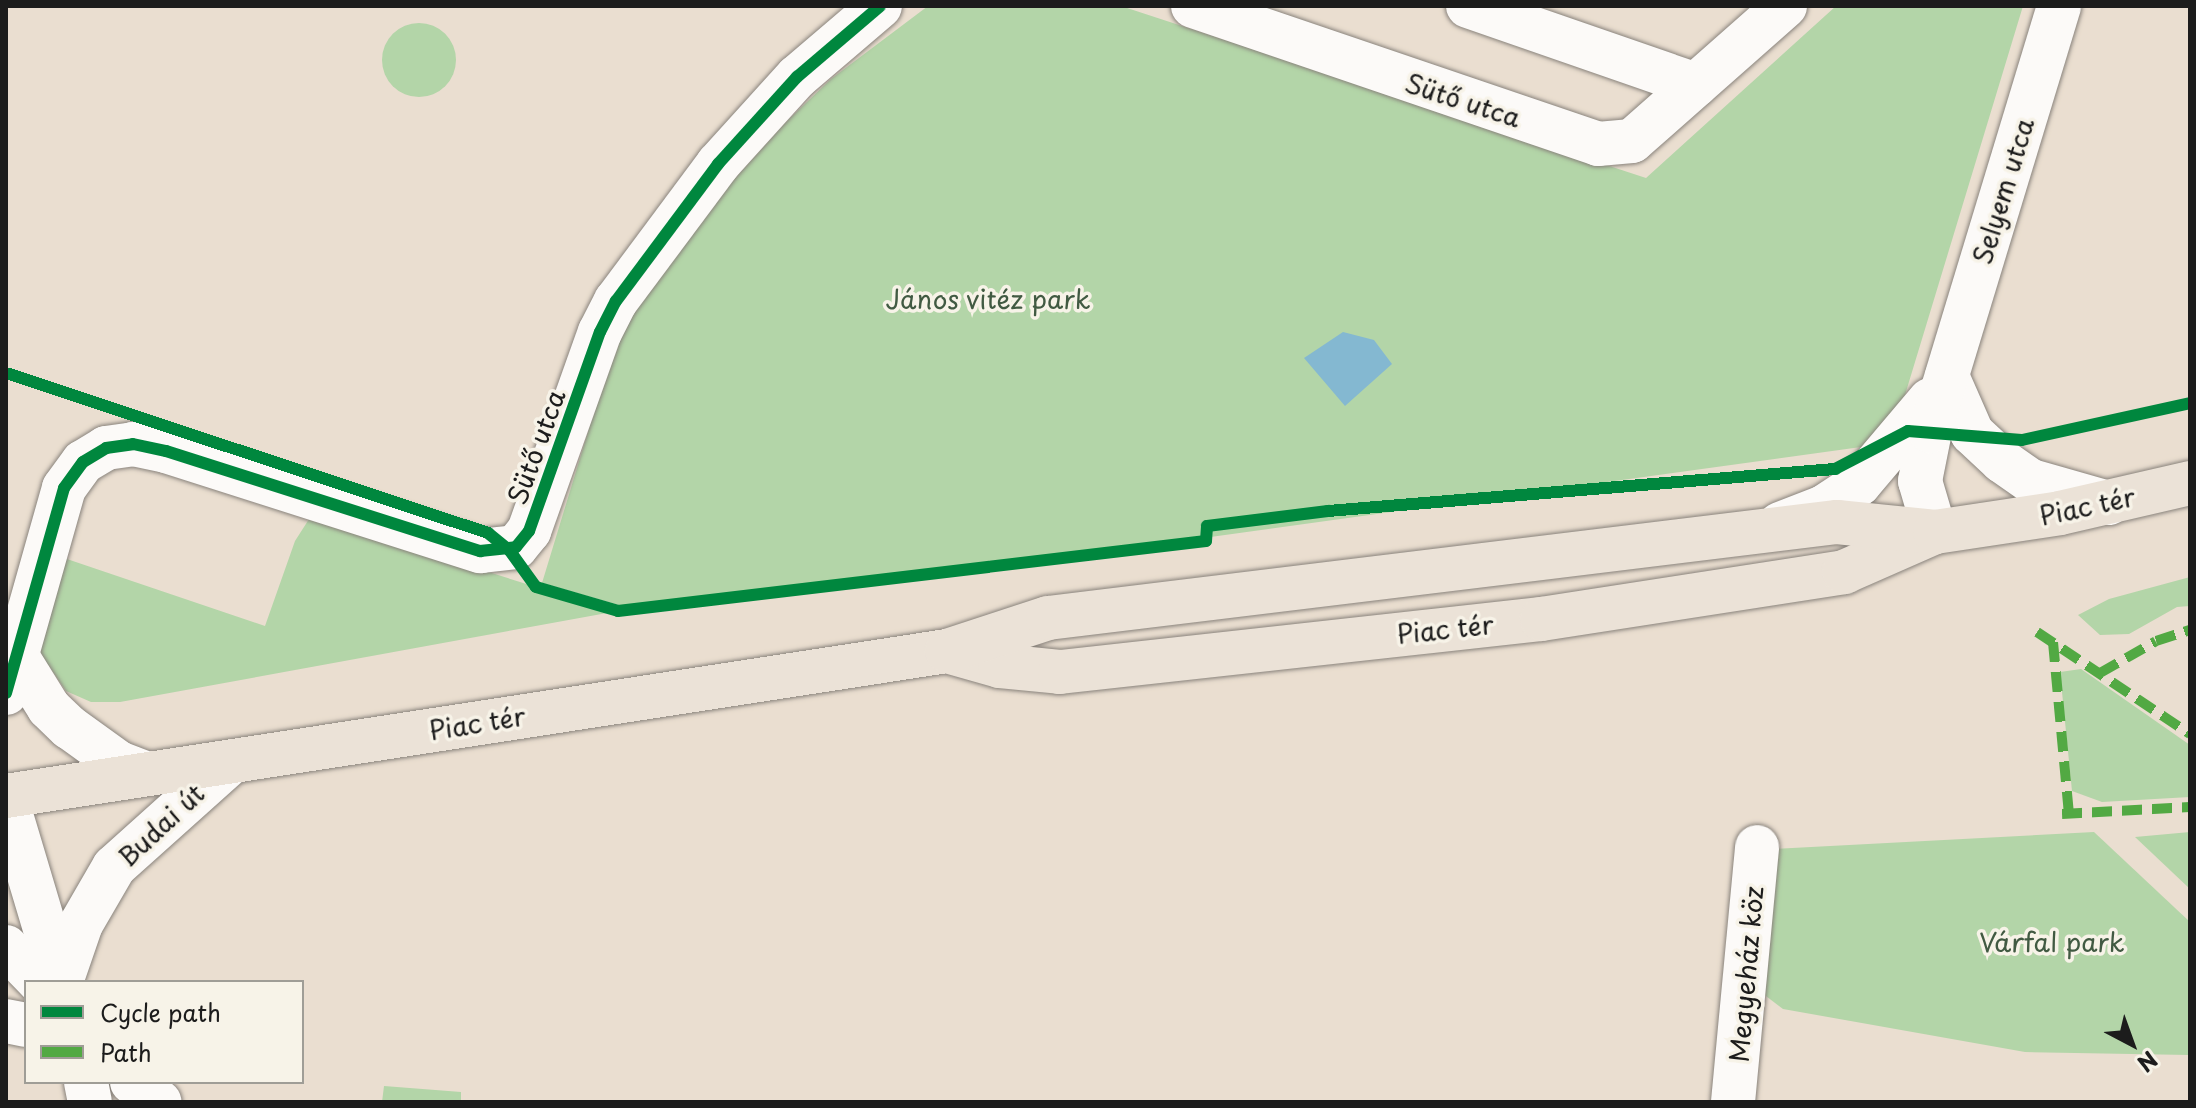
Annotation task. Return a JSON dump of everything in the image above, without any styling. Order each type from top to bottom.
[{"type":"main road","name":"Piac tér","points":[[947,651],[1000,666],[1060,672],[1542,619],[1844,572],[1935,532],[2109,503],[2190,483]]},
{"type":"main road","name":"Piac tér","points":[[6,797],[947,651],[1048,618],[1837,522],[1935,532]]},
{"type":"street","name":"Sütő utca","points":[[11,674],[64,488],[83,462],[106,448],[133,444],[166,451],[480,551],[516,547],[529,531],[600,332],[616,301],[718,164],[797,77],[880,6]]},
{"type":"street","points":[[1468,6],[1696,85]]},
{"type":"street","name":"Sütő utca","points":[[1209,9],[1598,144],[1632,141],[1785,6]]},
{"type":"street","name":"Selyem utca","points":[[1935,532],[1920,481],[1947,376],[2059,6]]},
{"type":"street","points":[[1947,376],[1972,433],[2002,461],[2031,481],[2109,503]]},
{"type":"street","name":"Selyem utca","points":[[1760,531],[1824,507],[1859,484],[1908,431],[1947,376]]},
{"type":"street","points":[[11,674],[69,727],[119,763],[147,774]]},
{"type":"street","name":"Budai út","points":[[62,980],[81,924],[114,867],[230,763]]},
{"type":"street","name":"Budai út","points":[[6,797],[60,980]]},
{"type":"street","name":"Megyeház köz","points":[[1733,1102],[1757,847]]},
{"type":"street","points":[[6,947],[38,980]]},
{"type":"street","points":[[135,1084],[160,1102]]},
{"type":"green space","name":"János vitéz park","points":[[928,6],[1121,6],[1646,178],[1836,6],[2023,6],[1905,395],[1889,421],[1861,447],[1044,560],[626,607],[542,583],[616,340],[693,225],[786,122],[831,79]]},
{"type":"green space","points":[[419,23],[433,26],[445,34],[453,46],[456,60],[453,74],[445,86],[433,94],[419,97],[405,94],[393,86],[385,74],[382,60],[385,46],[393,34],[405,26]]},
{"type":"green space","points":[[311,516],[618,611],[120,702],[91,702],[66,691],[40,653],[61,557],[265,626],[295,541]]},
{"type":"green space","points":[[2190,577],[2190,606],[2177,607],[2129,634],[2100,635],[2078,615],[2109,599]]},
{"type":"green space","points":[[2081,669],[2190,745],[2190,797],[2102,802],[2072,791],[2060,672]]},
{"type":"green space","name":"Várfal park","points":[[2094,832],[2190,922],[2189,1055],[2025,1052],[1783,1009],[1758,990],[1772,849]]},
{"type":"green space","points":[[2190,832],[2190,889],[2135,837]]},
{"type":"green space","points":[[384,1086],[461,1092],[461,1102],[382,1102]]},
{"type":"water","points":[[1343,332],[1374,340],[1392,364],[1345,406],[1304,358]]},
{"type":"marked path","points":[[2100,673],[2156,641],[2190,630]]},
{"type":"marked path","points":[[2037,632],[2190,734]]},
{"type":"marked path","points":[[2053,642],[2069,813]]},
{"type":"marked path","points":[[2062,814],[2190,807]]},
{"type":"cycle path","points":[[6,693],[64,488],[83,462],[106,448],[133,444],[166,451],[480,551],[516,547],[529,531],[600,332],[616,301],[718,164],[797,77],[880,6]]},
{"type":"cycle path","points":[[6,373],[488,533],[510,551],[536,587],[618,611],[1206,541],[1207,526],[1328,511],[1835,469],[1908,431],[2022,440],[2190,403]]}]
